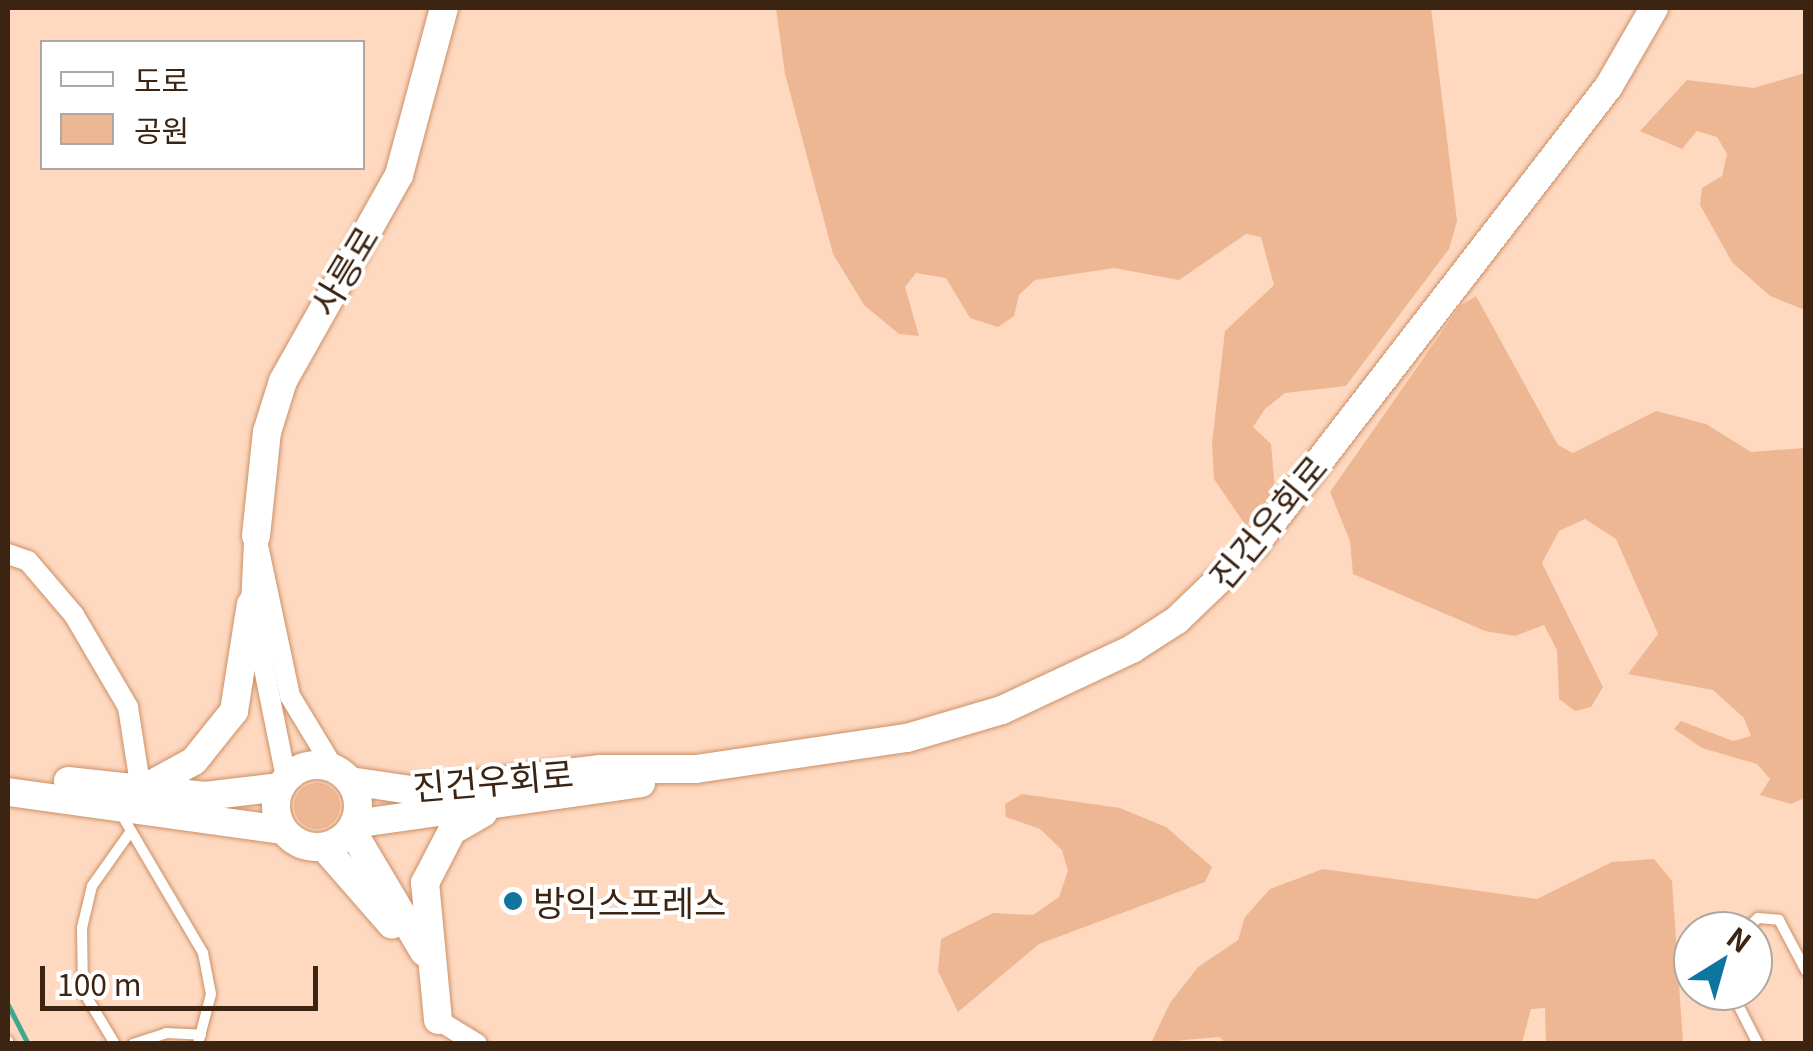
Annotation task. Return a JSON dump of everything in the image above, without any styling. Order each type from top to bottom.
[{"type":"main road","name":"사릉로","points":[[256,536],[267,432],[283,382],[399,176],[444,8]]},
{"type":"main road","name":"진건우회로","points":[[353,827],[907,738],[1002,710],[1083,676],[1177,620],[1254,546],[1609,86],[1654,8]]},
{"type":"main road","points":[[140,790],[194,762],[234,710],[251,604]]},
{"type":"main road","points":[[8,774],[205,796],[283,782],[302,766],[341,774],[359,802],[353,827],[324,847]]},
{"type":"main road","name":"진건우회로","points":[[341,774],[418,791],[601,769],[696,769]]},
{"type":"main road","points":[[283,782],[284,830]]},
{"type":"main road","points":[[8,792],[124,819],[284,830],[324,847],[401,937],[440,1032]]},
{"type":"main road","points":[[440,1032],[425,882],[433,856],[470,818],[518,802]]},
{"type":"main road","points":[[353,827],[425,953],[440,1032]]},
{"type":"street","name":"사릉로","points":[[256,536],[251,604],[283,782]]},
{"type":"street","name":"사릉로","points":[[256,536],[290,696],[341,774]]},
{"type":"street","points":[[8,554],[28,561],[74,615],[128,707],[140,790]]},
{"type":"street","points":[[440,1032],[477,1044]]},
{"type":"lane","points":[[124,819],[203,953],[212,994],[200,1039],[133,1044]]},
{"type":"lane","points":[[115,1044],[90,1013],[80,948],[92,886],[124,819]]},
{"type":"lane","points":[[1773,919],[1779,920],[1806,971]]},
{"type":"lane","points":[[1741,1011],[1758,1044]]},
{"type":"green space","points":[[776,8],[1431,8],[1457,221],[1449,249],[1346,386],[1285,393],[1265,409],[1253,427],[1271,444],[1275,490],[1246,526],[1214,479],[1212,443],[1225,331],[1274,285],[1261,237],[1246,234],[1179,280],[1114,268],[1035,280],[1019,295],[1014,316],[998,327],[970,318],[946,278],[916,273],[905,287],[919,336],[899,334],[864,305],[833,254],[785,74]]},
{"type":"green space","points":[[1805,73],[1805,310],[1770,296],[1732,262],[1700,205],[1702,188],[1722,176],[1727,154],[1717,137],[1697,131],[1682,149],[1640,131],[1687,80],[1754,88]]},
{"type":"green space","points":[[1476,296],[1558,445],[1573,453],[1656,411],[1706,424],[1751,452],[1805,448],[1805,798],[1791,804],[1760,795],[1770,779],[1757,764],[1702,748],[1674,729],[1681,721],[1733,741],[1751,736],[1744,718],[1713,690],[1628,674],[1658,634],[1616,539],[1585,519],[1559,531],[1542,563],[1603,687],[1591,707],[1575,711],[1559,699],[1557,650],[1544,625],[1515,636],[1485,631],[1353,574],[1350,541],[1330,492],[1460,306]]},
{"type":"green space","points":[[317,783],[333,790],[340,806],[333,822],[317,829],[301,822],[294,806],[301,790]]},
{"type":"green space","points":[[1022,794],[1120,808],[1166,827],[1212,867],[1205,882],[1039,944],[958,1012],[938,971],[941,939],[993,913],[1033,915],[1059,897],[1068,871],[1062,850],[1040,829],[1006,817],[1005,804]]},
{"type":"green space","points":[[1654,859],[1672,881],[1673,1011],[1681,1011],[1683,1043],[1546,1043],[1545,1008],[1531,1009],[1522,1043],[1227,1044],[1219,1037],[1151,1043],[1170,1003],[1198,967],[1238,940],[1245,917],[1270,889],[1323,869],[1537,899],[1612,862]]},
{"type":"waterway","points":[[8,1005],[28,1044]]},
{"type":"place","name":"방익스프레스","points":[[513,901]]}]
